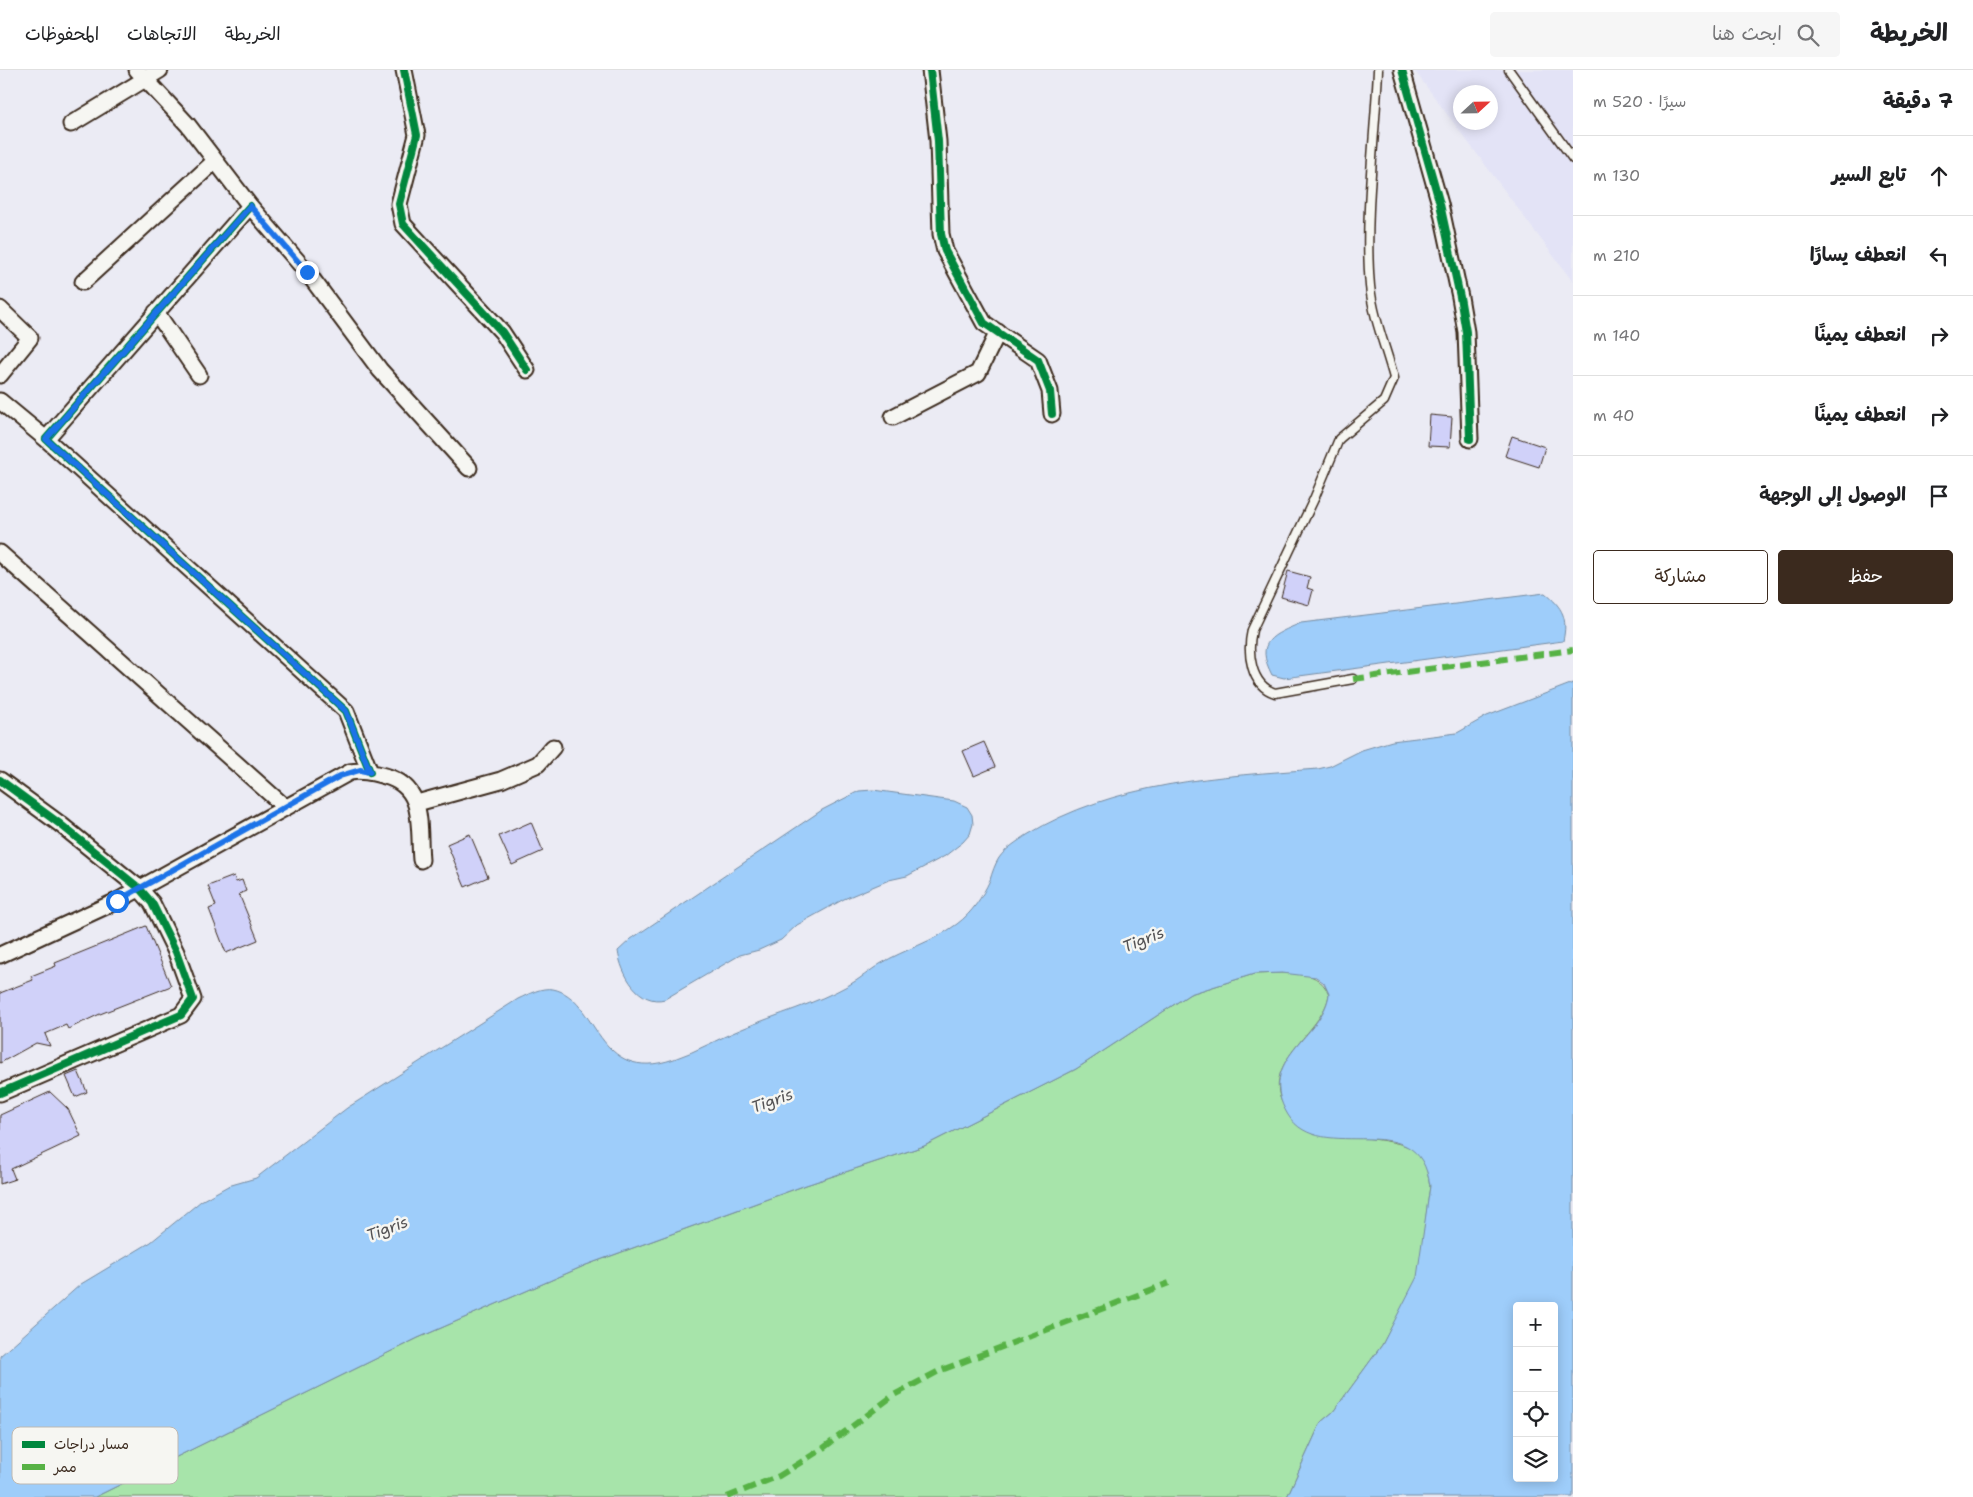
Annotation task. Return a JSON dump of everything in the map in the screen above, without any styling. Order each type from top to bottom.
[{"type":"street","points":[[71,124],[142,75],[160,70]]},
{"type":"street","points":[[404,70],[417,135],[399,204],[403,224],[502,332],[527,370]]},
{"type":"street","points":[[930,70],[938,141],[941,234],[945,251],[984,323],[1038,360],[1050,391],[1052,414]]},
{"type":"street","points":[[1402,70],[1440,204],[1460,297],[1466,332],[1470,439]]},
{"type":"street","points":[[142,75],[165,98],[250,206],[307,272],[380,370],[469,468]]},
{"type":"street","points":[[83,282],[216,161]]},
{"type":"street","points":[[46,439],[250,206]]},
{"type":"street","points":[[0,309],[30,338],[0,375]]},
{"type":"street","points":[[156,312],[198,375]]},
{"type":"street","points":[[893,417],[978,373],[998,332]]},
{"type":"street","points":[[0,401],[46,439],[346,711],[370,772]]},
{"type":"street","points":[[0,553],[285,807]]},
{"type":"street","points":[[417,804],[501,780],[538,764],[553,747]]},
{"type":"street","points":[[0,955],[117,901],[345,774],[360,770],[402,782],[410,790],[417,804],[421,860]]},
{"type":"street","points":[[0,780],[60,824],[139,888],[152,903],[176,952],[193,998],[188,1008],[181,1015],[0,1093]]},
{"type":"lane","points":[[1353,679],[1275,693],[1263,686],[1256,674],[1249,645],[1252,630],[1314,499],[1339,440],[1384,401],[1392,387],[1394,378],[1374,311],[1370,286],[1369,235],[1378,70]]},
{"type":"lane","points":[[1509,70],[1573,159]]},
{"type":"shaded area","points":[[1414,70],[1573,70],[1573,282],[1459,130],[1498,130],[1498,85],[1453,85],[1453,122]]},
{"type":"green space","points":[[1282,973],[1310,976],[1321,982],[1329,994],[1318,1020],[1288,1057],[1281,1071],[1278,1085],[1281,1100],[1290,1113],[1312,1134],[1385,1141],[1410,1148],[1418,1153],[1423,1160],[1430,1186],[1418,1277],[1382,1345],[1333,1412],[1321,1422],[1287,1497],[95,1497],[121,1484],[178,1484],[178,1456],[418,1338],[586,1265],[806,1185],[924,1146],[1076,1069],[1190,994],[1254,974]]},
{"type":"water","points":[[1545,593],[1563,614],[1565,626],[1563,641],[1284,678],[1272,675],[1267,663],[1265,654],[1269,641],[1282,631],[1301,623]]},
{"type":"water","name":"Tigris","points":[[1573,683],[1573,1497],[1287,1497],[1321,1422],[1333,1412],[1382,1345],[1417,1277],[1430,1186],[1422,1161],[1408,1147],[1389,1141],[1323,1137],[1303,1130],[1288,1115],[1280,1095],[1279,1079],[1285,1063],[1316,1023],[1324,1009],[1329,994],[1324,983],[1316,977],[1282,973],[1254,974],[1190,994],[1076,1069],[924,1146],[806,1185],[586,1265],[418,1338],[178,1456],[178,1427],[12,1427],[12,1484],[121,1484],[95,1497],[0,1497],[0,1356],[81,1284],[151,1242],[201,1201],[228,1186],[256,1178],[347,1108],[518,999],[540,990],[553,989],[568,996],[580,1008],[613,1051],[628,1061],[648,1064],[674,1059],[836,992],[853,983],[880,964],[948,930],[963,919],[976,904],[990,880],[998,860],[1005,851],[1027,835],[1060,817],[1095,803],[1168,785],[1243,775],[1318,769],[1330,766],[1362,750],[1392,741],[1457,733],[1487,716]]},
{"type":"water","points":[[873,790],[954,801],[967,807],[972,815],[973,824],[970,834],[945,856],[907,876],[889,880],[844,899],[797,925],[781,940],[759,950],[740,955],[665,999],[647,998],[633,986],[623,969],[618,951],[631,939],[822,810],[859,791]]},
{"type":"building","points":[[1430,415],[1452,417],[1450,447],[1428,446]]},
{"type":"building","points":[[1512,436],[1545,447],[1539,467],[1505,456]]},
{"type":"building","points":[[1288,571],[1310,577],[1307,588],[1313,590],[1309,605],[1281,597]]},
{"type":"building","points":[[984,742],[995,767],[974,776],[963,751]]},
{"type":"building","points":[[531,822],[543,851],[512,865],[499,836]]},
{"type":"building","points":[[470,834],[488,877],[465,887],[447,844]]},
{"type":"building","points":[[234,876],[236,882],[242,880],[246,891],[239,894],[258,940],[226,953],[209,909],[216,906],[208,886]]},
{"type":"building","points":[[146,926],[171,986],[100,1014],[68,1029],[66,1025],[45,1034],[50,1046],[36,1043],[0,1063],[0,993],[33,980],[31,976],[56,966],[55,963]]},
{"type":"building","points":[[78,1071],[87,1092],[75,1097],[66,1076]]},
{"type":"building","points":[[50,1092],[68,1109],[81,1136],[11,1169],[15,1179],[0,1184],[0,1115]]},
{"type":"marked path","points":[[1353,679],[1573,650]]},
{"type":"marked path","points":[[727,1497],[779,1476],[822,1449],[894,1395],[939,1371],[1169,1283]]},
{"type":"cycle path","points":[[404,70],[417,135],[399,204],[403,224],[502,332],[527,370]]},
{"type":"cycle path","points":[[930,70],[938,141],[941,234],[945,251],[984,323],[1038,360],[1050,391],[1052,414]]},
{"type":"cycle path","points":[[1402,70],[1440,204],[1460,297],[1466,332],[1470,439]]},
{"type":"cycle path","points":[[250,206],[46,439],[346,711],[370,772]]},
{"type":"cycle path","points":[[0,780],[60,824],[139,888],[152,903],[176,952],[193,999],[181,1015],[0,1093]]},
{"type":"route","points":[[117,901],[340,776],[360,770],[370,772],[346,711],[46,439],[250,206],[307,272]]}]
